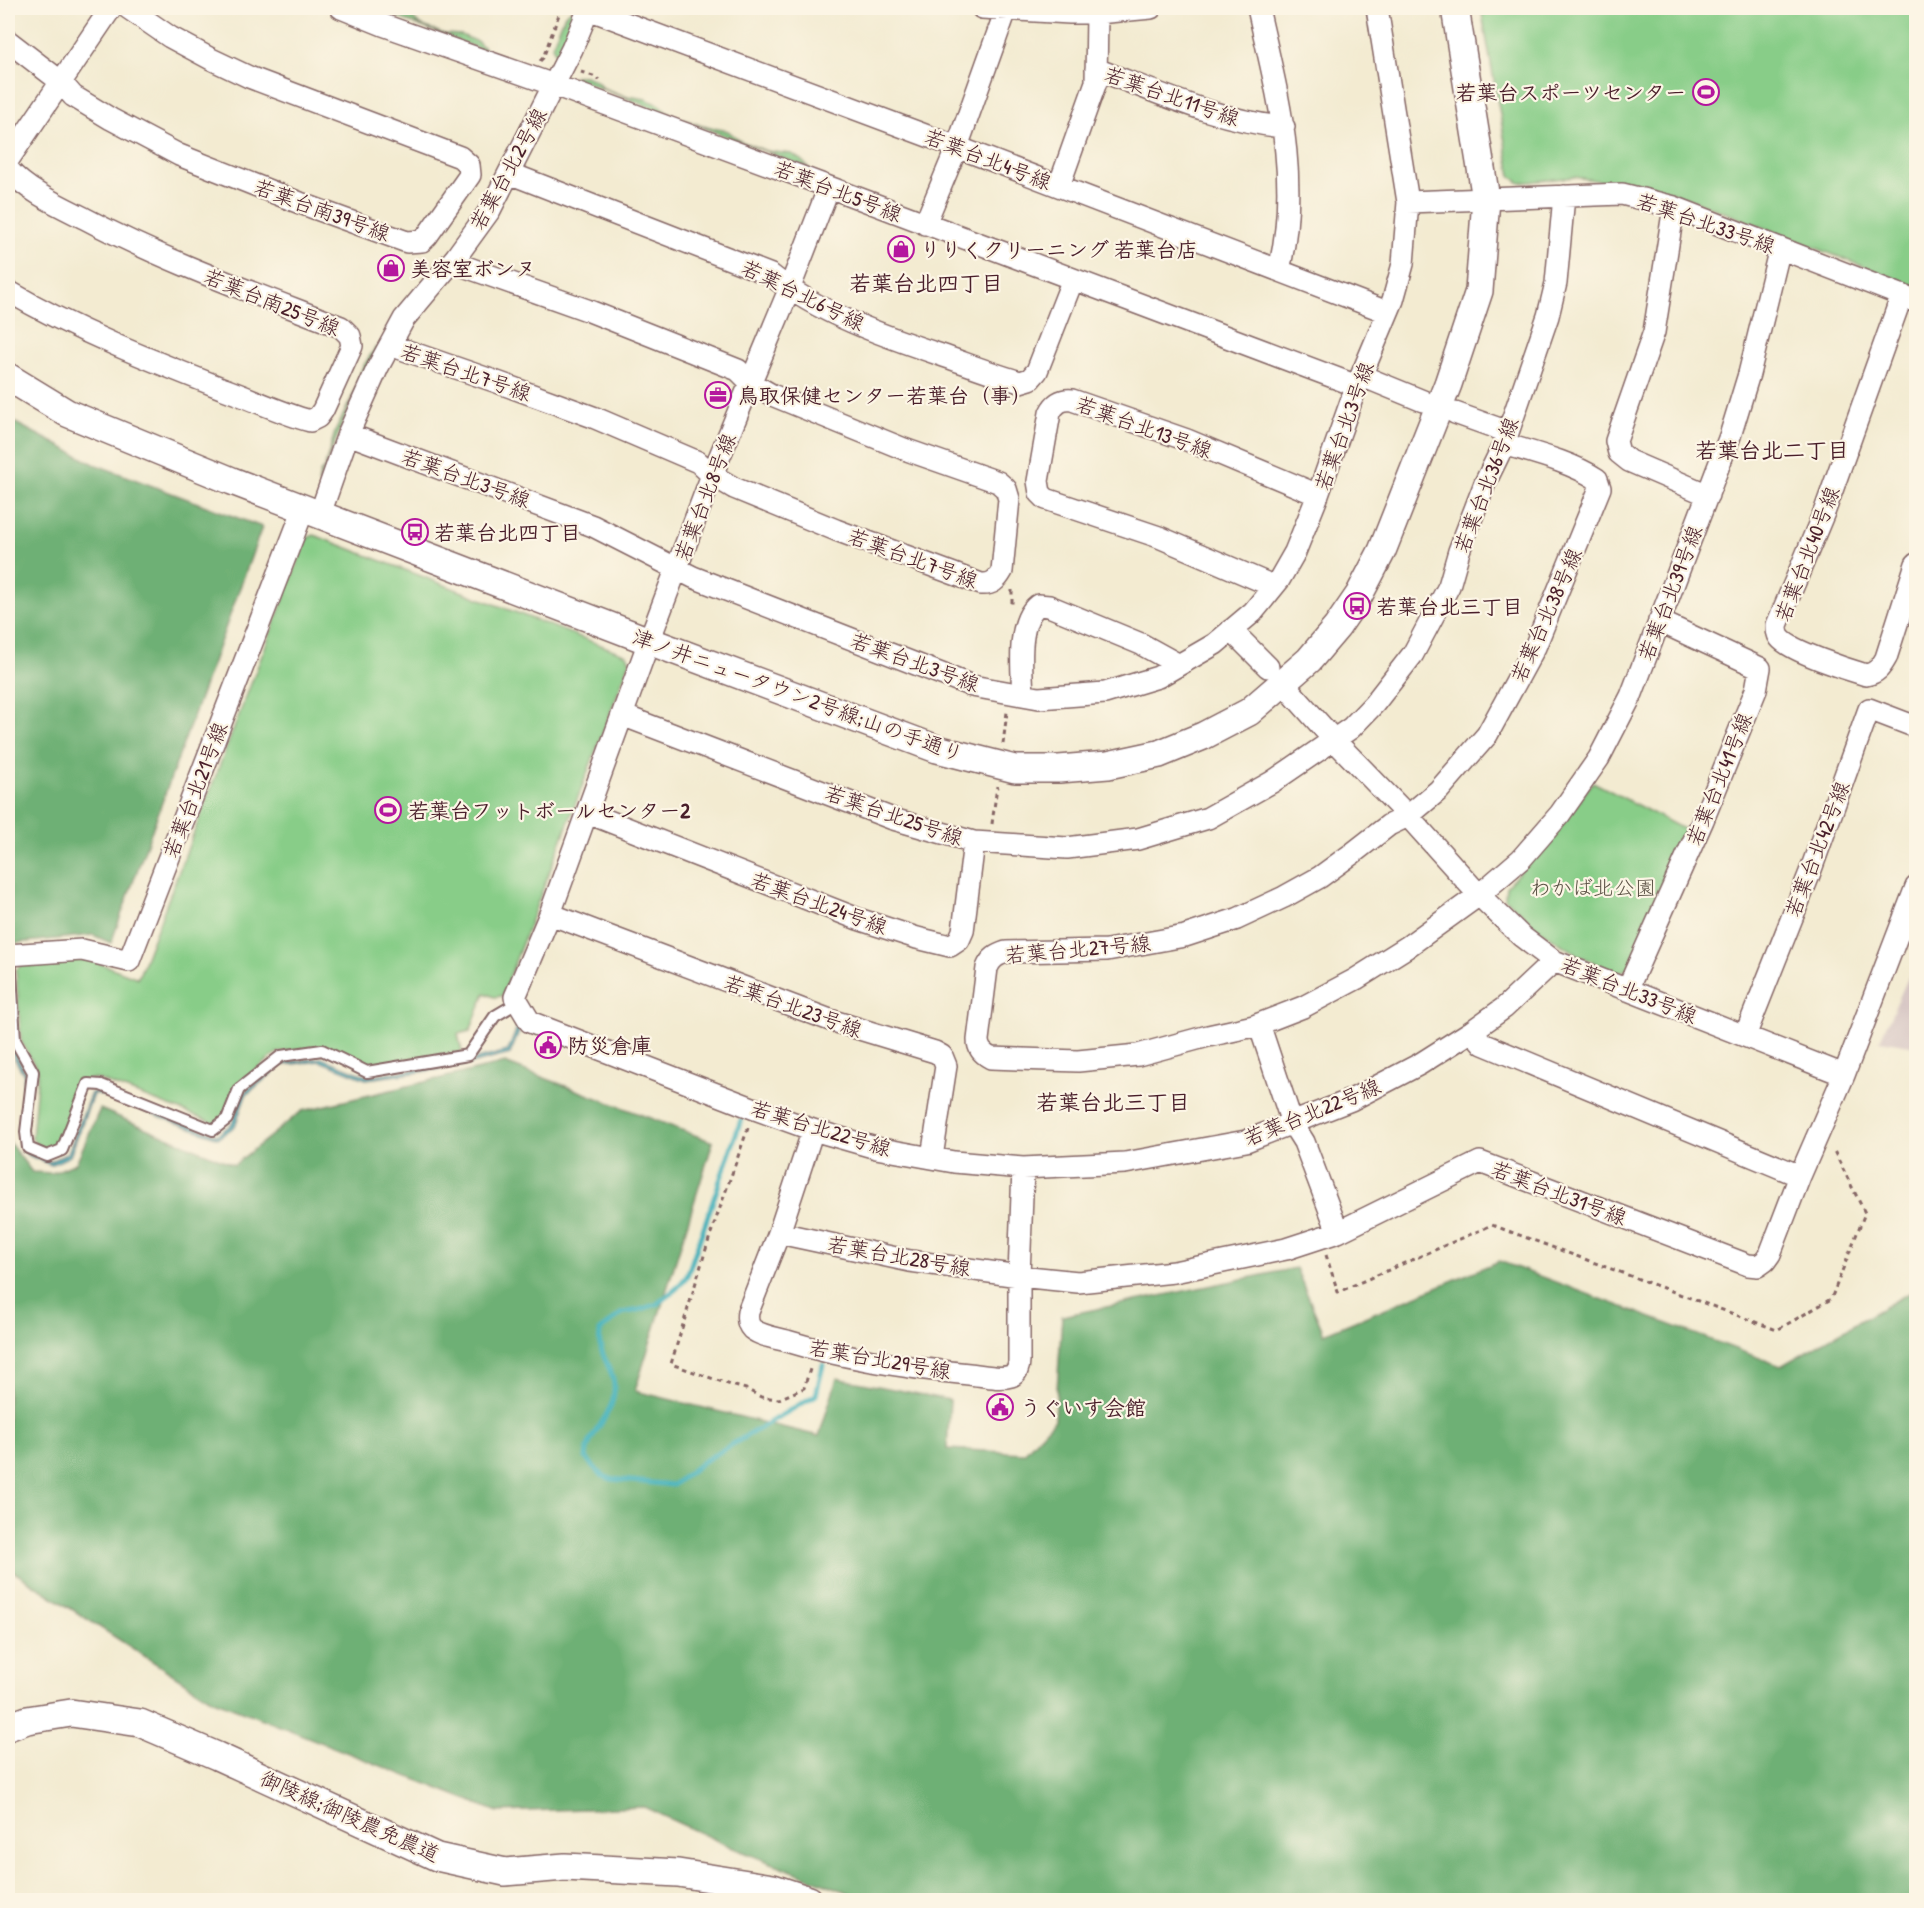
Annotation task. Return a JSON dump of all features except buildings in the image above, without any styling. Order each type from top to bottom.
[{"type":"street","points":[[8,160],[111,8]]},
{"type":"street","name":"若葉台南39号線","points":[[8,41],[60,81],[73,96],[179,155],[407,242],[422,241],[427,236],[470,175],[469,165],[460,157],[249,77],[170,37],[128,8]]},
{"type":"street","name":"若葉台北5号線","points":[[341,8],[829,186],[1073,279],[1359,381],[1423,401]]},
{"type":"street","name":"若葉台北2号線","points":[[312,511],[378,367],[404,319],[452,262],[490,210],[572,49],[588,8]]},
{"type":"street","name":"若葉台北4号線","points":[[588,8],[1387,312]]},
{"type":"street","points":[[982,8],[1070,10],[1097,13],[1151,8]]},
{"type":"street","points":[[1258,8],[1284,128],[1289,195],[1279,270]]},
{"type":"street","name":"若葉台北3号線","points":[[348,434],[593,526],[693,577],[972,686],[1038,698],[1105,693],[1158,677],[1215,644],[1253,612],[1295,552],[1359,381],[1393,300],[1403,264],[1408,202],[1377,8]]},
{"type":"street","name":"津ノ井ニュータウン2号線;山の手通り","points":[[8,377],[67,413],[232,481],[937,749],[1015,769],[1059,769],[1108,765],[1159,754],[1203,736],[1249,712],[1275,675],[1309,660],[1337,627],[1359,595],[1382,551],[1448,384],[1479,291],[1486,200],[1455,8]]},
{"type":"street","points":[[925,224],[957,147],[1006,10]]},
{"type":"street","points":[[1059,186],[1096,82],[1097,13]]},
{"type":"street","name":"若葉台北11号線","points":[[1096,69],[1213,114],[1284,128]]},
{"type":"street","name":"若葉台南25号線","points":[[8,169],[15,178],[68,210],[151,252],[341,327],[350,336],[352,346],[323,410],[318,417],[310,421],[158,364],[98,338],[8,291]]},
{"type":"street","name":"若葉台北6号線","points":[[509,173],[771,275],[808,302],[897,340],[1020,382],[1030,379],[1037,371],[1073,279]]},
{"type":"street","name":"若葉台北8号線","points":[[649,641],[712,475],[789,290],[829,186]]},
{"type":"street","name":"若葉台北33号線","points":[[1408,202],[1622,194],[1674,207],[1909,298]]},
{"type":"street","name":"若葉台北36号線","points":[[1334,740],[1351,728],[1374,704],[1413,654],[1449,586],[1459,551],[1506,438],[1548,316],[1556,284],[1564,196]]},
{"type":"street","points":[[1674,207],[1654,332],[1616,441],[1619,453],[1629,461],[1708,495]]},
{"type":"street","name":"若葉台北39号線","points":[[1479,895],[1521,859],[1560,814],[1599,758],[1631,696],[1730,436],[1749,374],[1780,248]]},
{"type":"street","name":"若葉台北7号線","points":[[390,345],[592,417],[698,462],[712,475],[734,488],[836,530],[981,584],[991,583],[1002,571],[1009,499],[1006,489],[998,482],[903,449],[772,395],[751,383],[738,370],[587,310],[452,262]]},
{"type":"street","name":"若葉台北40号線","points":[[1909,298],[1777,625],[1781,639],[1793,647],[1858,673],[1866,675],[1875,673],[1886,658],[1917,564]]},
{"type":"street","name":"若葉台北13号線","points":[[1273,586],[1159,537],[1046,499],[1038,488],[1038,481],[1050,413],[1059,401],[1072,400],[1187,440],[1318,495]]},
{"type":"street","points":[[1455,413],[1506,438]]},
{"type":"street","name":"若葉台北38号線","points":[[1408,816],[1439,790],[1487,735],[1535,648],[1600,488],[1597,478],[1591,474],[1506,438]]},
{"type":"street","name":"若葉台北21号線","points":[[9,955],[82,950],[129,961],[312,511]]},
{"type":"street","points":[[1016,694],[1026,622],[1032,610],[1038,605],[1049,606],[1141,644],[1179,665]]},
{"type":"street","name":"若葉台北41号線","points":[[1627,990],[1708,810],[1756,690],[1760,668],[1659,621]]},
{"type":"street","name":"若葉台北33号線","points":[[1231,630],[1408,816],[1479,895],[1521,936],[1554,961],[1844,1075]]},
{"type":"street","points":[[517,1003],[515,997],[550,914],[649,641]]},
{"type":"street","name":"若葉台北42号線","points":[[1745,1036],[1809,875],[1869,709],[1917,727]]},
{"type":"street","name":"若葉台北25号線","points":[[622,715],[893,819],[981,843],[1067,848],[1138,839],[1208,818],[1272,782],[1334,740]]},
{"type":"street","name":"若葉台北24号線","points":[[588,813],[858,919],[950,946],[959,940],[963,931],[981,843]]},
{"type":"street","name":"若葉台北27号線","points":[[1408,816],[1389,825],[1320,876],[1284,897],[1237,919],[1185,936],[1107,950],[998,954],[989,962],[987,968],[978,1040],[981,1050],[991,1058],[1078,1061],[1138,1055],[1259,1024],[1303,1007],[1356,979],[1407,947],[1479,895]]},
{"type":"street","points":[[1844,1075],[1917,887]]},
{"type":"street","name":"若葉台北23号線","points":[[550,914],[830,1020],[942,1056],[946,1066],[932,1157]]},
{"type":"street","name":"若葉台北22号線","points":[[517,1003],[530,1022],[813,1130],[876,1148],[954,1162],[1023,1168],[1125,1163],[1246,1141],[1351,1100],[1382,1086],[1420,1064],[1504,1008],[1554,961]]},
{"type":"street","points":[[1259,1024],[1292,1123],[1304,1142],[1329,1235]]},
{"type":"street","points":[[1472,1031],[1483,1044],[1800,1176]]},
{"type":"street","name":"若葉台北31号線","points":[[1019,1276],[1078,1282],[1174,1272],[1286,1249],[1329,1235],[1479,1162],[1758,1266],[1770,1254],[1800,1176],[1844,1075]]},
{"type":"street","name":"若葉台北29号線","points":[[813,1130],[779,1233],[748,1312],[748,1323],[759,1333],[817,1350],[922,1370],[996,1377],[1011,1376],[1017,1370],[1023,1168]]},
{"type":"street","name":"若葉台北28号線","points":[[779,1233],[910,1260],[1019,1276]]},
{"type":"street","name":"御陵線;御陵農免農道","points":[[8,1727],[27,1720],[71,1713],[140,1723],[437,1857],[504,1872],[565,1867],[678,1873],[773,1888],[808,1900]]},
{"type":"lane","points":[[9,955],[15,1040],[33,1072],[26,1132],[28,1148],[47,1156],[62,1150],[88,1084],[101,1085],[213,1130],[227,1119],[239,1089],[281,1056],[322,1050],[367,1072],[468,1055],[495,1016],[517,1003]]},
{"type":"path","points":[[534,64],[543,58],[561,9]]},
{"type":"path","points":[[1002,746],[1016,694]]},
{"type":"path","points":[[981,843],[998,782]]},
{"type":"path","points":[[755,1109],[710,1236],[671,1364],[746,1389],[761,1397],[779,1399],[804,1388],[817,1350]]},
{"type":"path","points":[[1329,1235],[1338,1292],[1492,1225],[1777,1330],[1831,1299],[1865,1213],[1822,1126]]},
{"type":"shaded area","points":[[1916,960],[1916,1046],[1880,1040]]},
{"type":"green space","points":[[373,8],[392,8],[407,13],[420,25],[444,34],[461,35],[478,42],[488,52]]},
{"type":"green space","name":"若葉台スポーツセンター","points":[[1481,8],[1916,8],[1916,287],[1672,192],[1574,177],[1520,183],[1511,176]]},
{"type":"green space","points":[[573,9],[579,9],[557,57],[552,46],[565,15]]},
{"type":"green space","points":[[574,76],[585,76],[595,80],[603,88],[627,97],[645,99],[657,104],[672,115],[702,126],[728,131],[740,141],[766,151],[792,154],[809,168],[595,86]]},
{"type":"green space","points":[[376,347],[378,348],[360,380],[318,484],[335,432],[354,393],[362,368]]},
{"type":"green space","points":[[8,419],[94,464],[262,527],[111,943],[93,935],[8,944]]},
{"type":"green space","name":"若葉台フットボールセンター2","points":[[314,535],[627,655],[630,661],[502,996],[494,997],[485,993],[470,1031],[458,1034],[462,1052],[368,1064],[322,1046],[277,1053],[234,1088],[223,1118],[215,1123],[100,1080],[91,1079],[82,1085],[59,1145],[51,1151],[37,1145],[32,1138],[38,1071],[21,1041],[16,970],[23,963],[88,959],[138,978],[307,538]]},
{"type":"green space","name":"わかば北公園","points":[[1593,782],[1689,832],[1628,969],[1617,973],[1576,954],[1538,929],[1505,898],[1506,887],[1557,830]]},
{"type":"green space","points":[[505,1063],[713,1142],[635,1391],[819,1436],[837,1378],[950,1400],[947,1449],[1024,1453],[1055,1420],[1062,1316],[1296,1268],[1324,1334],[1499,1261],[1781,1366],[1916,1289],[1916,1900],[863,1900],[733,1848],[644,1807],[498,1812],[211,1699],[8,1568],[8,1141],[32,1172],[52,1173],[76,1163],[100,1109],[234,1165],[302,1111]]},
{"type":"water","points":[[8,1015],[10,1044],[27,1075],[21,1133],[29,1153],[50,1162],[68,1153],[91,1093],[99,1090],[217,1135],[232,1124],[242,1094],[281,1063],[321,1058],[367,1076],[459,1064],[508,1051],[518,1026],[521,1027],[510,1054],[459,1067],[366,1079],[320,1061],[282,1065],[246,1095],[235,1126],[218,1138],[96,1093],[93,1094],[70,1156],[51,1165],[27,1155],[20,1144],[24,1075],[8,1047]]},
{"type":"waterway","points":[[741,1120],[687,1276],[677,1288],[657,1304],[622,1313],[600,1331],[600,1345],[612,1376],[614,1390],[610,1407],[590,1442],[586,1458],[601,1475],[611,1479],[673,1485],[704,1461],[816,1395],[823,1365]]},
{"type":"place","name":"若葉台スポーツセンター","points":[[1706,92]]},
{"type":"place","name":"りりくクリーニング 若葉台店","points":[[901,249]]},
{"type":"place","name":"美容室ボンヌ","points":[[391,268]]},
{"type":"place","name":"鳥取保健センター若葉台（事）","points":[[718,395]]},
{"type":"place","name":"若葉台北四丁目","points":[[415,532]]},
{"type":"place","name":"若葉台北三丁目","points":[[1357,606]]},
{"type":"place","name":"若葉台フットボールセンター2","points":[[388,810]]},
{"type":"place","name":"防災倉庫","points":[[548,1045]]},
{"type":"place","name":"うぐいす会館","points":[[1000,1407]]},
{"type":"district","name":"若葉台北四丁目","points":[[926,283]]},
{"type":"district","name":"若葉台北二丁目","points":[[1772,450]]},
{"type":"district","name":"若葉台北三丁目","points":[[1113,1102]]}]
